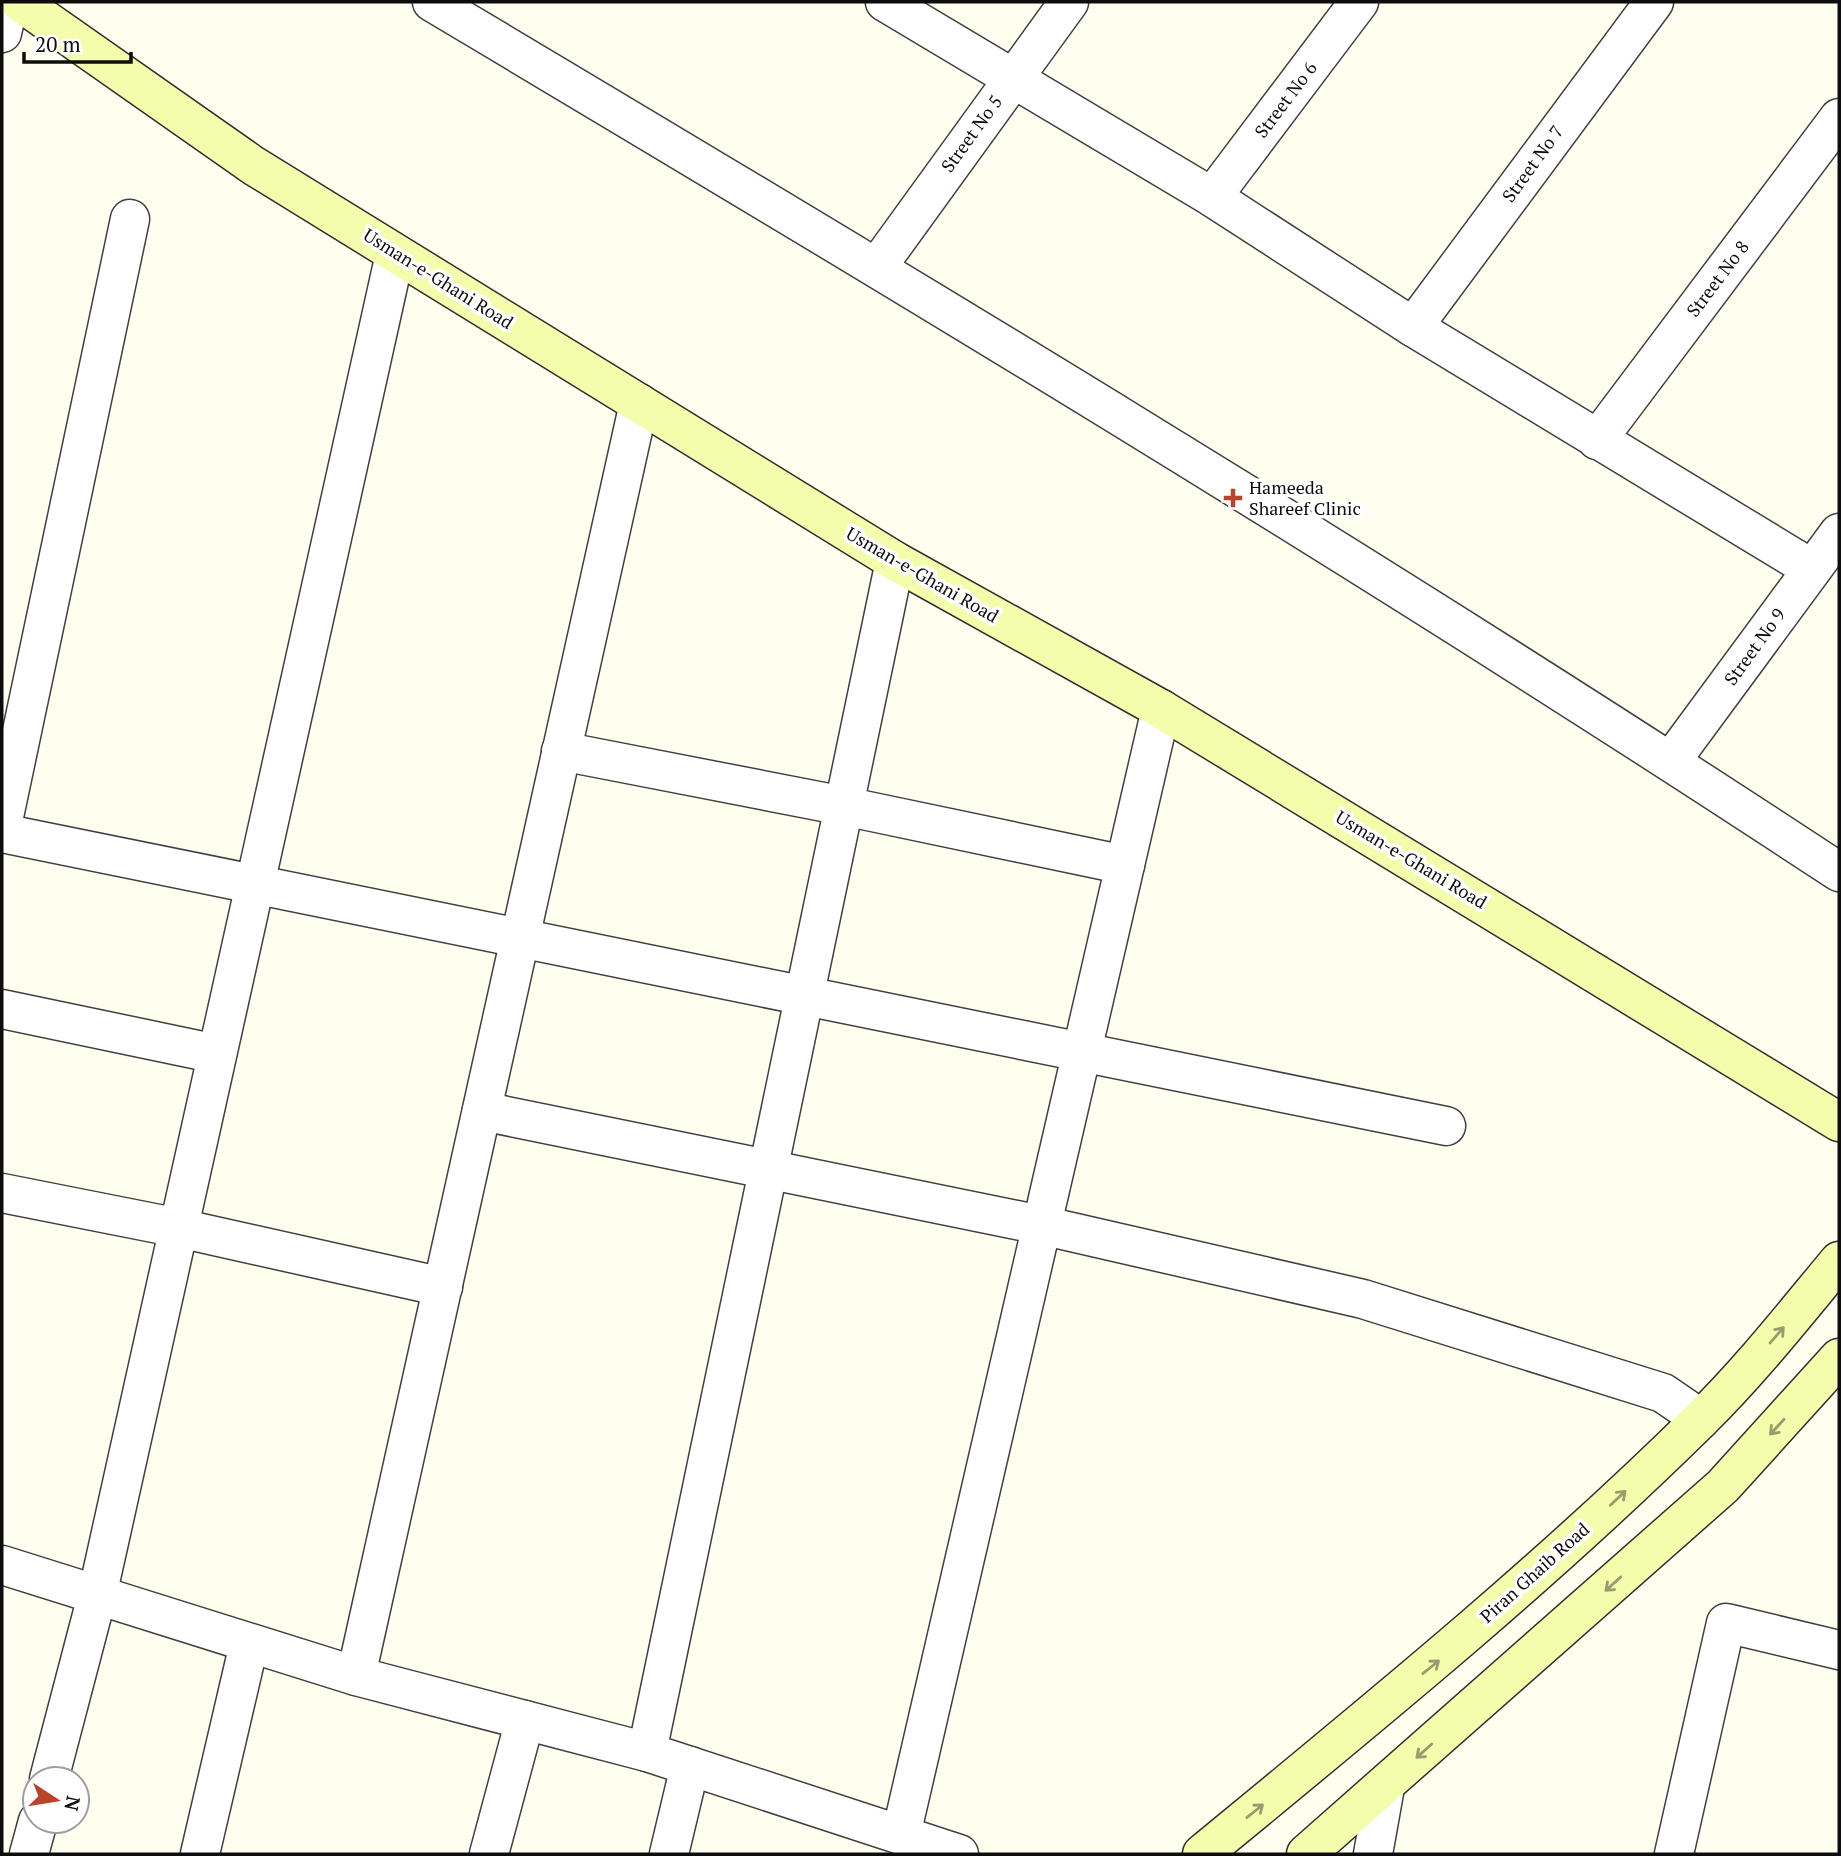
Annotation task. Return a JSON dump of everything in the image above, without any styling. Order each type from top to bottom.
[{"type":"main road","name":"Usman-e-Ghani Road","points":[[20,2],[254,166],[396,254],[895,561],[1161,709],[1839,1122]]},
{"type":"main road","name":"Piran Ghaib Road","points":[[1202,1854],[1444,1656],[1701,1419],[1839,1261]]},
{"type":"main road","points":[[1306,1854],[1723,1486],[1839,1358]]},
{"type":"street","points":[[2,33],[9,2]]},
{"type":"street","points":[[432,2],[877,267],[1671,761],[1839,872]]},
{"type":"street","points":[[885,2],[1212,197],[1413,327],[1812,569]]},
{"type":"street","name":"Street No 5","points":[[877,267],[1069,2]]},
{"type":"street","name":"Street No 6","points":[[1212,197],[1359,2]]},
{"type":"street","name":"Street No 7","points":[[1413,327],[1654,2]]},
{"type":"street","name":"Street No 8","points":[[1597,440],[1839,118]]},
{"type":"street","points":[[2,826],[130,219]]},
{"type":"street","points":[[53,1765],[97,1596],[396,254]]},
{"type":"street","points":[[356,1676],[639,403]]},
{"type":"street","name":"Street No 9","points":[[1671,761],[1839,533]]},
{"type":"street","points":[[647,1752],[895,561]]},
{"type":"street","points":[[901,1835],[1161,709]]},
{"type":"street","points":[[561,751],[844,806],[1125,865]]},
{"type":"street","points":[[2,833],[1446,1126]]},
{"type":"street","points":[[2,1009],[217,1054]]},
{"type":"street","points":[[482,1111],[1041,1225],[1363,1299],[1662,1392],[1701,1419]]},
{"type":"street","points":[[2,1193],[179,1228],[443,1287]]},
{"type":"street","points":[[2,1565],[356,1676],[647,1752],[959,1854]]},
{"type":"street","points":[[1674,1854],[1726,1623],[1839,1650]]},
{"type":"street","points":[[201,1854],[249,1644]]},
{"type":"street","points":[[489,1854],[524,1720]]},
{"type":"street","points":[[669,1854],[690,1766]]},
{"type":"street","points":[[1373,1854],[1385,1787]]},
{"type":"street","points":[[29,1854],[34,1835]]},
{"type":"place","name":"Hameeda Shareef Clinic","points":[[1233,498]]}]
